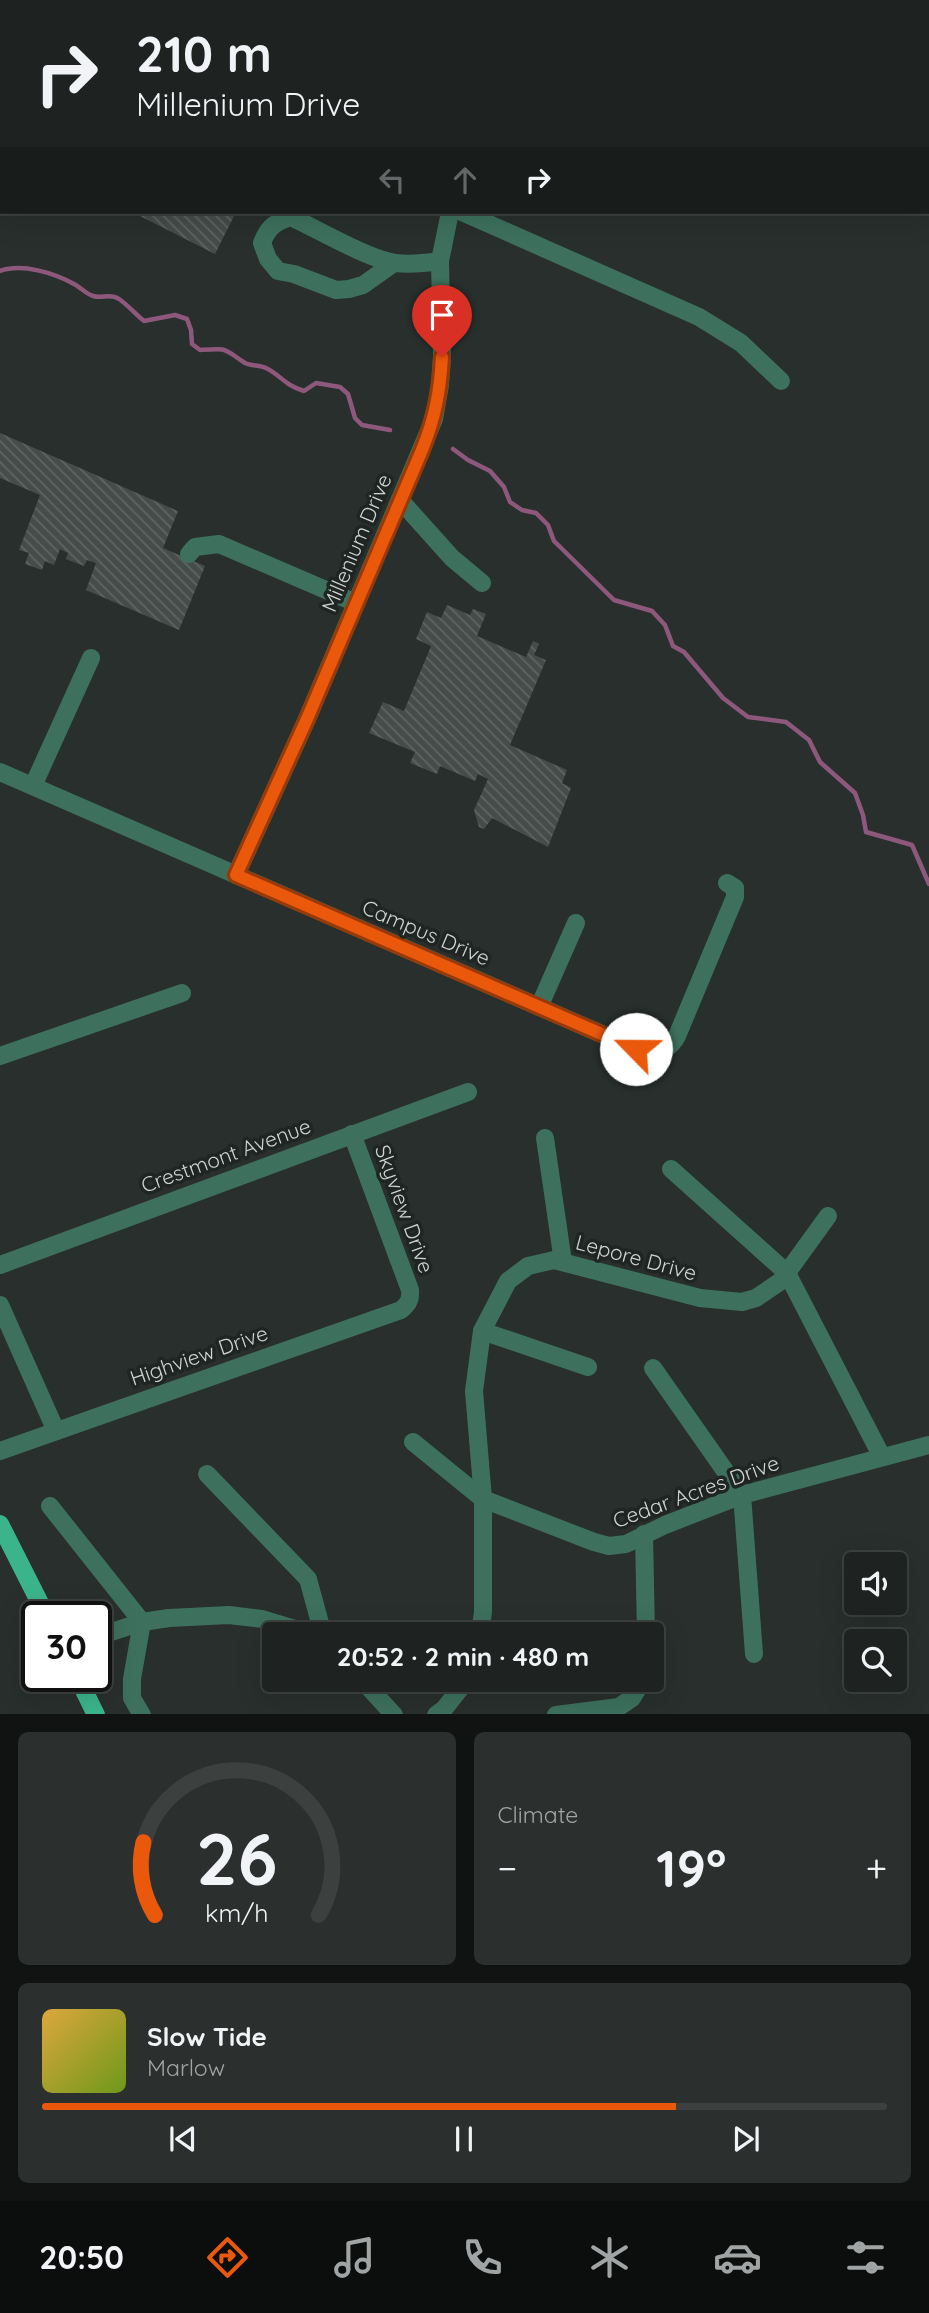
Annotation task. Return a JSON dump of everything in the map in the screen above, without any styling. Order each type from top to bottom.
[{"type":"main road","points":[[0,1524],[39,1601]]},
{"type":"main road","points":[[85,1692],[96,1714]]},
{"type":"street","name":"Millenium Drive","points":[[236,875],[304,724],[434,419],[440,385],[440,261],[450,214]]},
{"type":"street","points":[[467,214],[699,317],[741,343],[781,381]]},
{"type":"street","points":[[394,263],[363,285],[336,290],[294,274],[278,271],[268,259],[262,243],[267,229],[291,216],[394,263],[440,261]]},
{"type":"street","points":[[400,500],[452,558],[482,583]]},
{"type":"street","points":[[189,554],[195,547],[219,544],[356,603]]},
{"type":"street","points":[[33,786],[91,658]]},
{"type":"street","name":"Campus Drive","points":[[0,772],[649,1053],[662,1051],[672,1044],[677,1036],[735,897],[735,888],[727,883]]},
{"type":"street","points":[[539,1007],[576,923]]},
{"type":"street","points":[[0,1056],[182,993]]},
{"type":"street","name":"Crestmont Avenue","points":[[0,1265],[468,1093]]},
{"type":"street","name":"Skyview Drive","points":[[352,1134],[410,1290],[410,1300]]},
{"type":"street","points":[[545,1138],[563,1262]]},
{"type":"street","points":[[671,1169],[787,1273],[882,1457]]},
{"type":"street","name":"Lepore Drive","points":[[482,1622],[483,1499],[474,1391],[482,1331],[508,1280],[528,1266],[554,1260],[700,1298],[742,1301],[756,1298],[781,1281],[828,1216]]},
{"type":"street","name":"Highview Drive","points":[[0,1451],[401,1310],[410,1300]]},
{"type":"street","points":[[0,1306],[56,1431]]},
{"type":"street","points":[[482,1331],[588,1367]]},
{"type":"street","points":[[653,1368],[742,1495],[754,1654]]},
{"type":"street","name":"Cedar Acres Drive","points":[[414,1442],[483,1499],[601,1544],[626,1544],[644,1534],[742,1495],[929,1445]]},
{"type":"street","points":[[207,1474],[308,1579],[320,1622]]},
{"type":"street","points":[[50,1506],[142,1622],[132,1679],[132,1698],[142,1714]]},
{"type":"street","points":[[644,1534],[646,1622]]},
{"type":"street","points":[[112,1632],[142,1622],[169,1618],[246,1616],[268,1622]]},
{"type":"street","points":[[373,1692],[394,1714]]},
{"type":"street","points":[[436,1714],[444,1709],[457,1692]]},
{"type":"street","points":[[556,1714],[619,1707],[636,1692]]},
{"type":"building","points":[[136,214],[235,214],[215,254]]},
{"type":"building","points":[[0,433],[178,511],[163,548],[205,566],[179,630],[86,590],[96,563],[87,560],[84,566],[66,559],[68,553],[60,549],[54,565],[45,561],[42,570],[25,564],[29,553],[19,550],[40,495],[0,478]]},
{"type":"building","points":[[447,605],[470,615],[473,609],[486,614],[477,636],[526,657],[533,641],[539,644],[534,655],[546,660],[510,745],[567,770],[562,783],[571,788],[548,847],[492,818],[484,829],[479,827],[474,810],[488,779],[478,774],[475,781],[440,766],[437,774],[410,763],[415,752],[369,733],[383,702],[404,711],[431,646],[416,639],[427,612],[441,618]]},
{"type":"waterway","points":[[0,271],[18,268],[57,276],[93,296],[116,297],[144,321],[175,315],[187,319],[192,344],[200,350],[225,350],[245,363],[266,368],[304,391],[316,383],[340,387],[348,394],[355,418],[362,425],[390,430]]},
{"type":"waterway","points":[[453,449],[490,471],[504,487],[510,502],[522,510],[536,513],[548,525],[554,541],[614,600],[652,611],[665,625],[673,646],[684,652],[723,698],[748,717],[786,722],[809,740],[820,762],[855,793],[866,832],[912,845],[929,884]]},
{"type":"route","points":[[442,357],[434,419],[422,450],[307,719],[236,875],[636,1049]]}]
